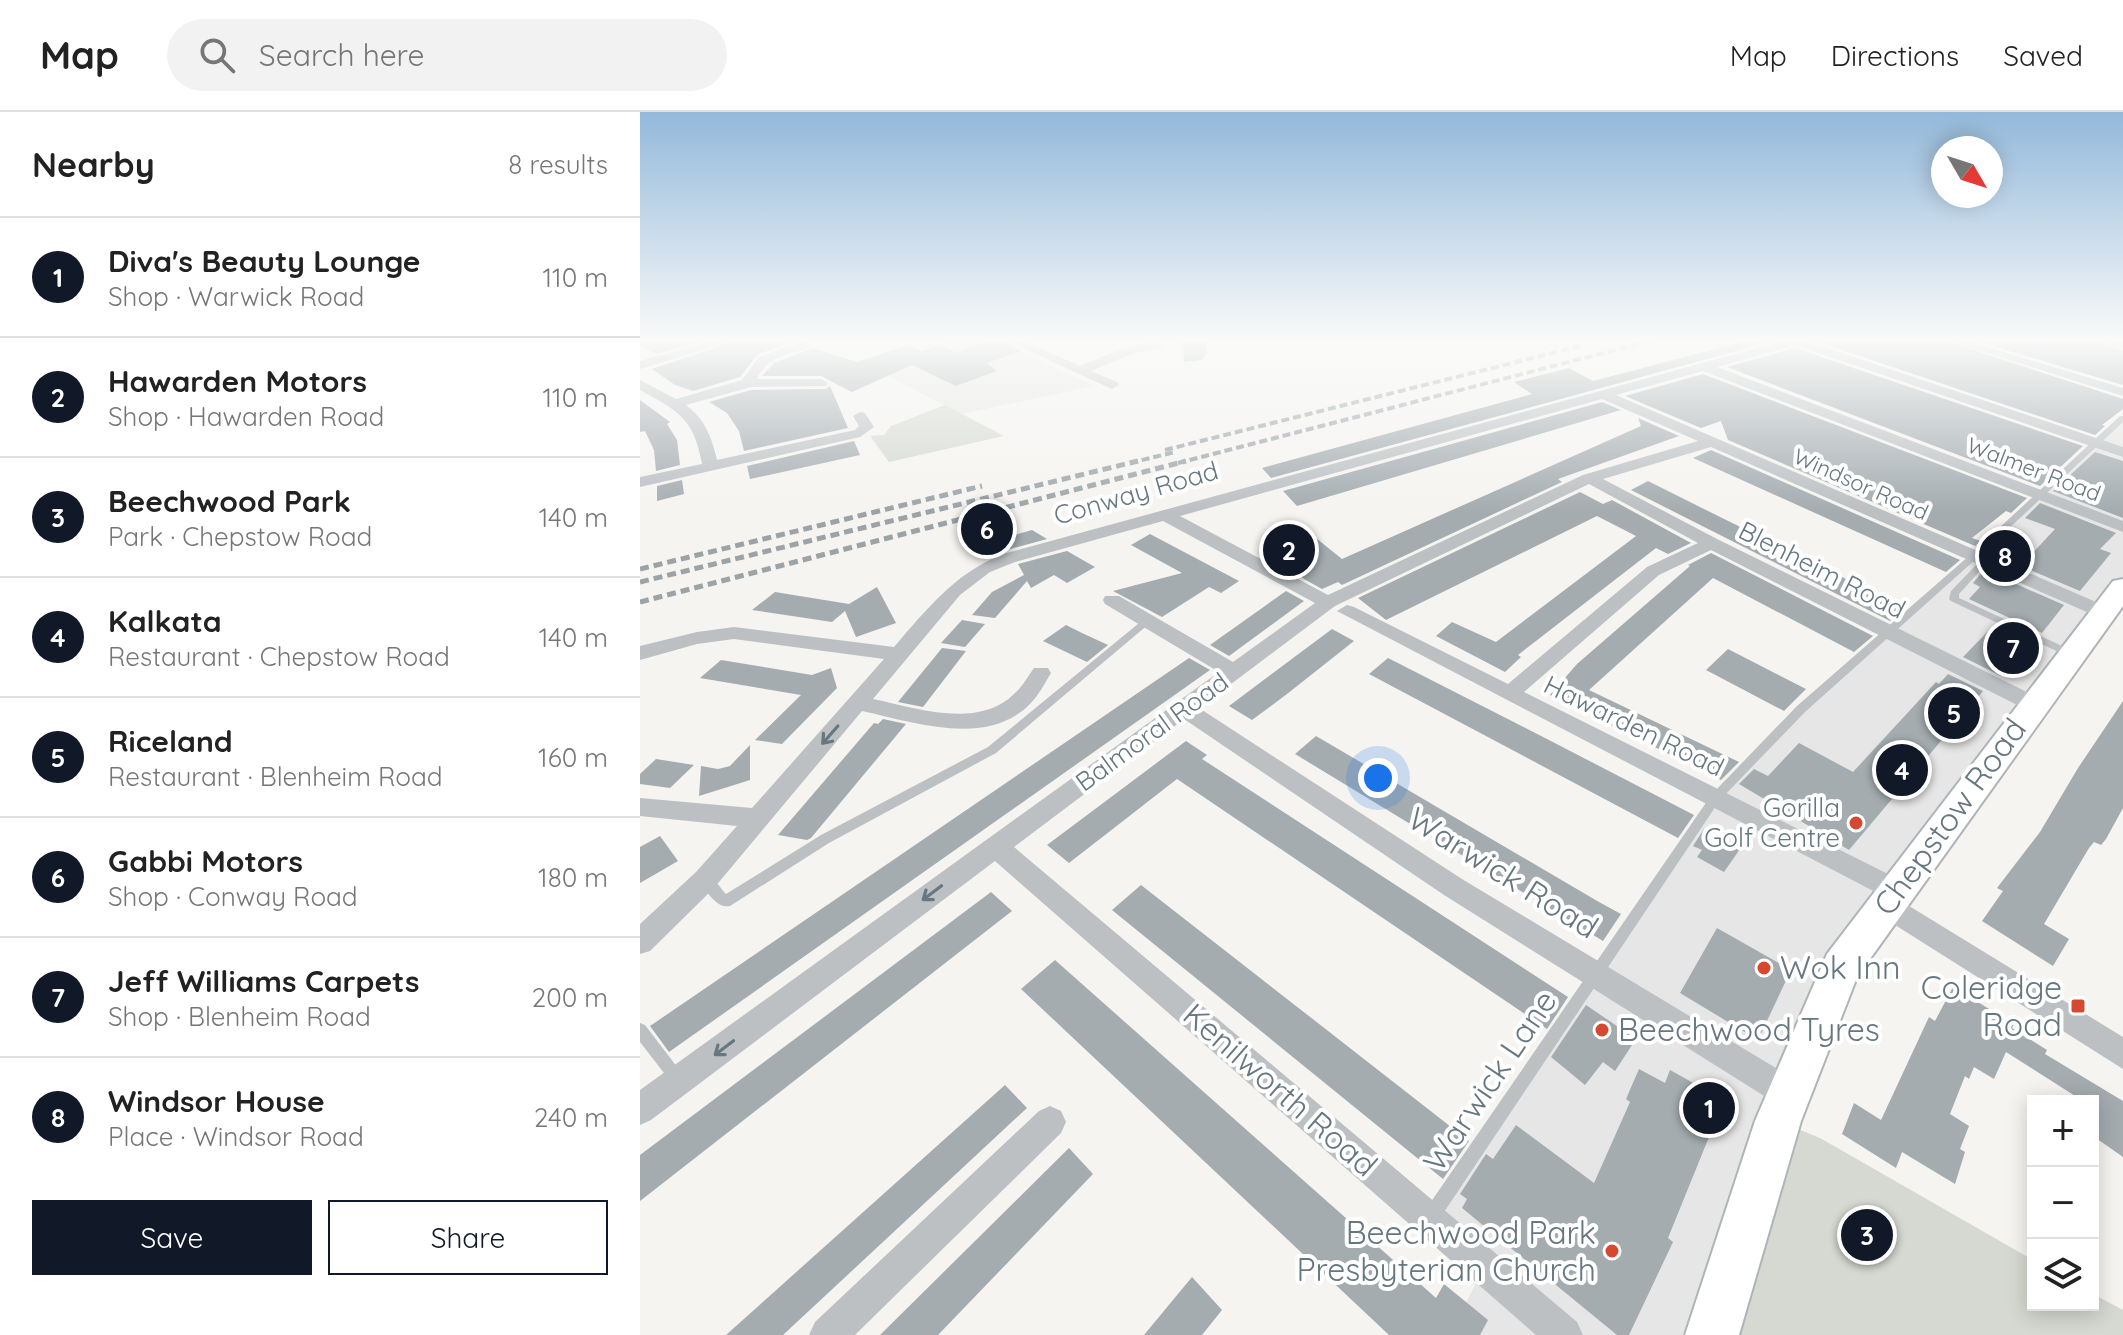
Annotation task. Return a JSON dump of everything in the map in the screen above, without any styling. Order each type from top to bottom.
[{"type":"main road","name":"Chepstow Road","points":[[1712,1335],[1788,1093],[1841,967],[2113,600]]},
{"type":"street","points":[[662,398],[699,423],[710,465]]},
{"type":"street","points":[[675,404],[696,398]]},
{"type":"street","name":"Conway Road","points":[[640,942],[705,880],[953,591],[984,568],[1009,558],[1587,398]]},
{"type":"street","name":"Windsor Road","points":[[1611,398],[1978,560],[2113,600]]},
{"type":"street","name":"Walmer Road","points":[[1786,398],[2123,527]]},
{"type":"street","points":[[1964,398],[2123,452]]},
{"type":"street","points":[[640,482],[862,432],[867,427],[860,416]]},
{"type":"street","name":"Balmoral Road","points":[[640,1109],[1234,671],[1338,606],[1589,478],[1712,442]]},
{"type":"street","name":"Blenheim Road","points":[[1589,478],[1711,543],[2033,704]]},
{"type":"street","name":"Hawarden Road","points":[[1165,515],[1509,694],[1716,797],[1891,898]]},
{"type":"street","points":[[1509,694],[1653,571],[1711,543]]},
{"type":"street","points":[[1112,600],[1234,671]]},
{"type":"street","points":[[640,653],[697,638],[734,633],[899,654]]},
{"type":"street","points":[[857,703],[945,719],[990,719],[1021,701],[1041,673]]},
{"type":"street","name":"Warwick Road","points":[[1183,708],[1453,887],[1788,1093]]},
{"type":"street","points":[[640,807],[757,818]]},
{"type":"street","name":"Kenilworth Road","points":[[995,846],[1564,1335]]},
{"type":"street","points":[[1891,898],[2123,1054]]},
{"type":"street","points":[[828,1335],[1050,1122]]},
{"type":"lane","points":[[2071,654],[1954,599],[1954,593],[1978,560],[2123,418]]},
{"type":"lane","name":"Warwick Lane","points":[[1430,1219],[1716,797],[1801,709],[1887,631],[1978,560]]},
{"type":"lane","points":[[705,880],[725,902],[825,839],[975,760],[1009,739],[1074,680],[1147,621]]},
{"type":"lane","points":[[640,1030],[679,1081]]},
{"type":"shaded area","points":[[931,398],[1037,398],[961,414]]},
{"type":"shaded area","points":[[945,405],[1004,436],[889,462],[870,436],[884,435],[891,426]]},
{"type":"shaded area","points":[[2123,418],[2123,587],[1885,905],[1712,1335],[1449,1335],[1485,1266],[1430,1219],[1716,797],[1801,709]]},
{"type":"shaded area","points":[[1778,1121],[1820,1138],[2027,1257],[2027,1311],[2099,1311],[2099,1297],[2123,1310],[2123,1335],[1712,1335]]},
{"type":"building","points":[[723,398],[835,398],[848,428],[744,451],[739,431],[727,413],[709,402]]},
{"type":"building","points":[[1517,398],[1564,398],[1271,478],[1262,468]]},
{"type":"building","points":[[1630,398],[1766,398],[2027,498],[2011,513],[2006,511],[1972,538],[1981,541],[1975,546],[1728,440],[1721,421],[1701,428]]},
{"type":"building","points":[[1809,398],[1942,398],[2083,446],[2040,486]]},
{"type":"building","points":[[1985,398],[2123,399],[2123,409],[2102,425],[2105,426],[2095,435]]},
{"type":"building","points":[[640,400],[670,422],[667,424],[677,440],[680,465],[656,471],[654,450],[645,431],[640,432]]},
{"type":"building","points":[[1602,402],[1621,410],[1297,506],[1283,491]]},
{"type":"building","points":[[1638,418],[1679,436],[1558,479],[1562,482],[1342,585],[1338,582],[1322,589],[1304,579],[1271,550],[1311,534],[1342,559],[1641,426]]},
{"type":"building","points":[[854,441],[860,455],[750,479],[747,466]]},
{"type":"building","points":[[1711,450],[1960,560],[1946,572],[1693,458]]},
{"type":"building","points":[[2095,452],[2123,461],[2123,518],[2053,491]]},
{"type":"building","points":[[682,480],[684,494],[657,501],[657,486]]},
{"type":"building","points":[[1648,481],[1905,608],[1890,621],[1631,490]]},
{"type":"building","points":[[1580,492],[1603,504],[1612,500],[1691,543],[1668,554],[1656,548],[1518,655],[1521,657],[1505,672],[1436,636],[1452,622],[1496,642],[1636,536],[1597,516],[1386,620],[1358,598]]},
{"type":"building","points":[[2040,503],[2116,533],[2100,549],[2111,553],[2080,591],[1988,552],[1994,546],[2028,558],[2055,529],[2025,518]]},
{"type":"building","points":[[995,517],[1006,542],[976,556],[961,526]]},
{"type":"building","points":[[1032,530],[1047,539],[1010,549],[1004,538]]},
{"type":"building","points":[[1150,534],[1239,581],[1221,593],[1209,587],[1162,617],[1113,591],[1182,573],[1131,545]]},
{"type":"building","points":[[1067,551],[1095,567],[1067,583],[1054,575],[1031,588],[1027,581],[995,618],[972,615],[992,592],[1024,575],[1018,564]]},
{"type":"building","points":[[1711,553],[1873,636],[1854,652],[1713,578],[1589,690],[1739,762],[1721,780],[1550,695],[1577,664],[1688,565]]},
{"type":"building","points":[[1984,570],[2064,605],[2042,633],[1969,599],[1980,587],[1973,583]]},
{"type":"building","points":[[877,587],[896,623],[856,637],[845,611],[832,622],[752,610],[775,592],[849,604]]},
{"type":"building","points":[[1286,591],[1304,601],[1229,656],[1210,645]]},
{"type":"building","points":[[962,620],[985,624],[965,647],[941,643]]},
{"type":"building","points":[[1066,625],[1108,645],[1087,662],[1043,641]]},
{"type":"building","points":[[1994,625],[2030,642],[2001,676],[1963,657]]},
{"type":"building","points":[[1332,629],[1354,641],[1287,694],[1252,720],[1229,706]]},
{"type":"building","points":[[942,648],[966,651],[923,707],[898,702]]},
{"type":"building","points":[[1728,649],[1806,689],[1784,711],[1706,670]]},
{"type":"building","points":[[1189,658],[1210,670],[669,1052],[650,1026]]},
{"type":"building","points":[[1388,658],[1694,815],[1678,838],[1369,674]]},
{"type":"building","points":[[721,660],[812,675],[831,668],[837,688],[782,744],[755,740],[801,695],[700,678]]},
{"type":"building","points":[[1948,674],[1983,691],[1849,850],[1739,784],[1754,769],[1768,776],[1799,743],[1853,772],[1936,682],[1939,684]]},
{"type":"building","points":[[2123,701],[2123,808],[2101,845],[2094,842],[2089,848],[2044,924],[2069,939],[2053,966],[1982,921],[2003,891],[1997,888],[2040,832]]},
{"type":"building","points":[[883,719],[906,724],[811,838],[778,835],[874,723],[878,724]]},
{"type":"building","points":[[1316,736],[1621,914],[1603,941],[1295,754]]},
{"type":"building","points":[[1186,741],[1207,755],[1202,759],[1568,997],[1547,1029],[1177,779],[1069,863],[1047,845]]},
{"type":"building","points":[[750,745],[750,780],[699,796],[701,766],[718,769],[730,766]]},
{"type":"building","points":[[656,759],[694,765],[670,788],[640,784],[640,774]]},
{"type":"building","points":[[1704,829],[1740,849],[1724,872],[1697,857],[1702,850],[1693,846]]},
{"type":"building","points":[[660,836],[678,861],[640,883],[640,847]]},
{"type":"building","points":[[1141,885],[1469,1141],[1443,1179],[1112,910]]},
{"type":"building","points":[[991,892],[1012,911],[640,1201],[640,1155]]},
{"type":"building","points":[[1717,928],[1791,970],[1758,1040],[1680,993]]},
{"type":"building","points":[[1055,960],[1436,1298],[1444,1284],[1488,1320],[1480,1335],[1389,1335],[1021,989]]},
{"type":"building","points":[[1953,987],[2014,1024],[2012,1028],[2047,1050],[2045,1054],[2123,1101],[2123,1157],[2099,1140],[2099,1095],[2074,1095],[2006,1052],[1994,1079],[1974,1067],[1969,1079],[1965,1076],[1950,1114],[1969,1126],[1960,1149],[1965,1152],[1955,1184],[1902,1152],[1896,1168],[1842,1134],[1854,1103],[1881,1120],[1929,1017],[1935,1021]]},
{"type":"building","points":[[1586,1005],[1636,1039],[1615,1071],[1603,1062],[1585,1085],[1551,1057]]},
{"type":"building","points":[[1639,1069],[1665,1083],[1670,1070],[1724,1100],[1668,1238],[1673,1242],[1629,1335],[1617,1335],[1462,1208],[1467,1199],[1460,1194],[1486,1154],[1493,1159],[1516,1125],[1594,1183],[1630,1102],[1626,1099]]},
{"type":"building","points":[[1005,1085],[1027,1108],[783,1335],[726,1335]]},
{"type":"building","points":[[1069,1148],[1093,1174],[938,1335],[880,1335]]},
{"type":"building","points":[[1192,1277],[1222,1310],[1202,1335],[1144,1335]]},
{"type":"railway","points":[[1165,450],[1372,398]]},
{"type":"railway","points":[[1178,463],[1429,398]]},
{"type":"railway","points":[[1130,463],[1175,452]]},
{"type":"railway","points":[[640,582],[1138,461]]},
{"type":"railway","points":[[640,602],[1186,461]]},
{"type":"railway","points":[[640,569],[982,486]]},
{"type":"place","name":"Gabbi Motors","points":[[987,529]]},
{"type":"place","name":"Hawarden Motors","points":[[1289,550]]},
{"type":"place","name":"Windsor House","points":[[2005,556]]},
{"type":"place","name":"Jeff Williams Carpets","points":[[2013,648]]},
{"type":"place","name":"Riceland","points":[[1954,713]]},
{"type":"place","name":"Kalkata","points":[[1902,770]]},
{"type":"place","name":"Gorilla Golf Centre","points":[[1856,823]]},
{"type":"place","name":"Wok Inn","points":[[1764,968]]},
{"type":"place","name":"Coleridge Road","points":[[2078,1006]]},
{"type":"place","name":"Beechwood Tyres","points":[[1602,1030]]},
{"type":"place","name":"Diva's Beauty Lounge","points":[[1709,1108]]},
{"type":"place","name":"Beechwood Park","points":[[1867,1235]]},
{"type":"place","name":"Beechwood Park Presbyterian Church","points":[[1612,1251]]}]
